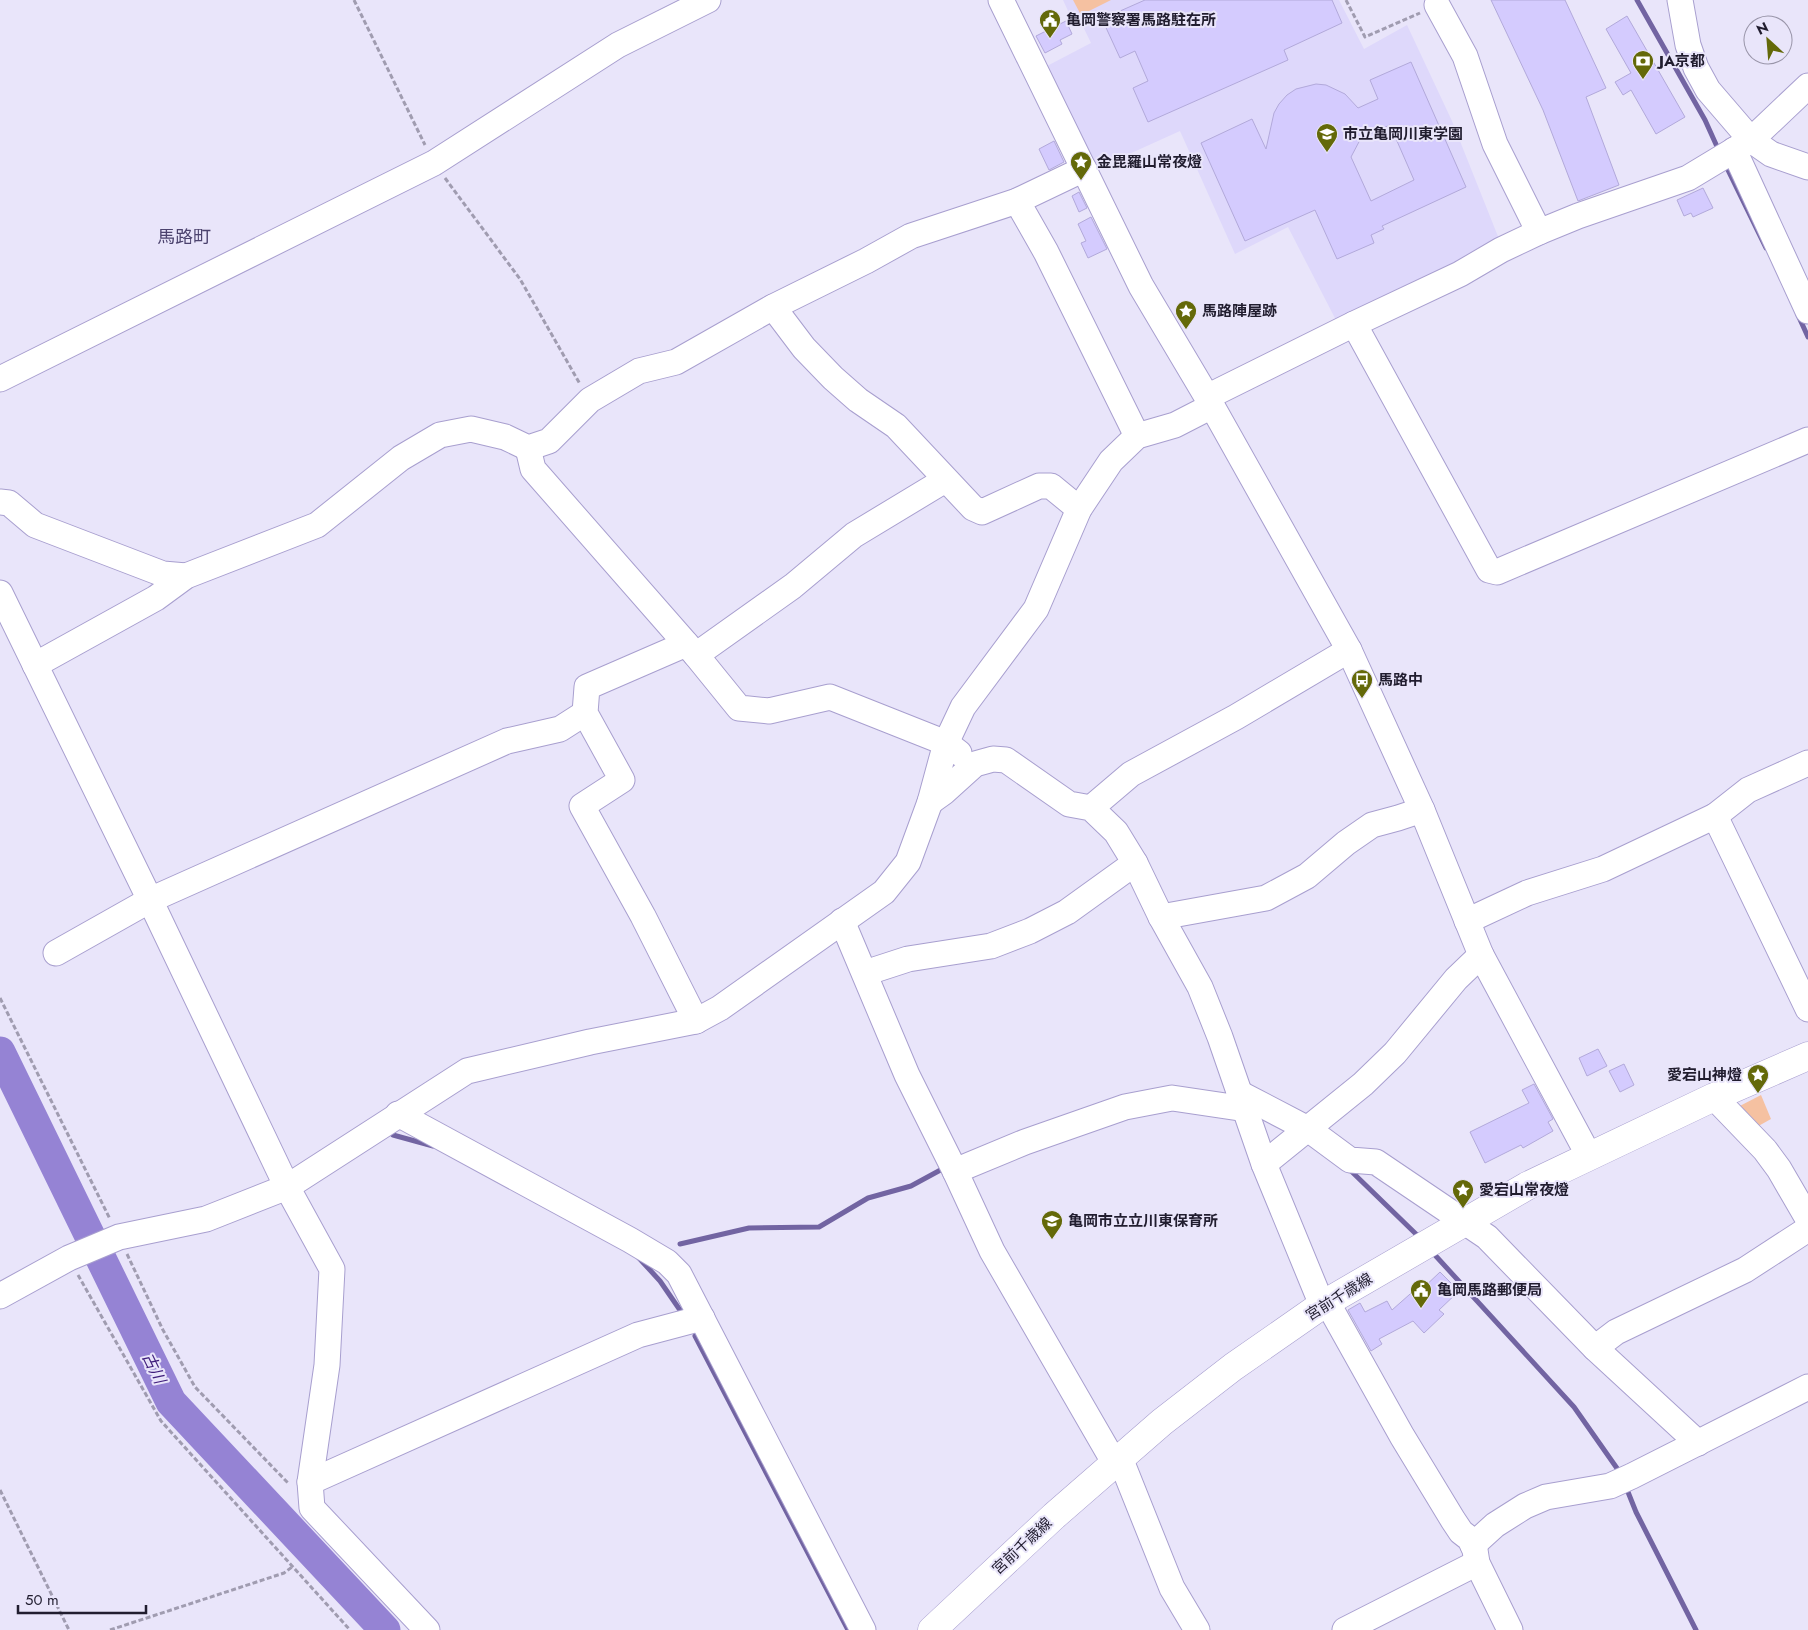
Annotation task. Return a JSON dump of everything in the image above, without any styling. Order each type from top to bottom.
[{"type":"main road","name":"宮前千歳線","points":[[932,1630],[1054,1516],[1162,1422],[1233,1367],[1324,1304],[1527,1186],[1714,1097],[1808,1056]]},
{"type":"street","points":[[0,379],[434,163],[618,45],[708,0]]},
{"type":"street","points":[[1001,0],[1141,286],[1210,402],[1349,650],[1422,810],[1481,955],[1589,1156]]},
{"type":"street","points":[[1680,0],[1688,45],[1696,68],[1743,145],[1808,312]]},
{"type":"street","points":[[1437,6],[1465,56],[1495,144],[1539,232]]},
{"type":"street","points":[[0,1296],[72,1256],[114,1239],[206,1219],[287,1187],[467,1071],[590,1042],[696,1021],[720,1008],[884,892],[908,862],[930,802],[946,743],[963,707],[1036,609],[1079,509],[1111,461],[1137,436],[1175,425],[1210,402],[1354,324],[1460,274],[1501,250],[1539,232],[1578,216],[1688,178],[1743,145],[1808,86]]},
{"type":"street","points":[[1743,145],[1808,167]]},
{"type":"street","points":[[35,665],[156,598],[186,576],[317,525],[401,458],[440,435],[471,429],[505,436],[528,448],[549,441],[590,400],[639,371],[676,362],[773,307],[866,261],[911,236],[1017,201],[1084,169]]},
{"type":"street","points":[[1017,201],[1046,252],[1137,436]]},
{"type":"street","points":[[773,307],[804,348],[833,378],[858,400],[896,426],[973,508],[982,512],[1039,486],[1051,486],[1079,509]]},
{"type":"street","points":[[1354,324],[1489,570],[1497,572],[1808,440]]},
{"type":"street","points":[[528,448],[533,469],[691,649],[739,708],[769,711],[830,697],[946,743],[974,764]]},
{"type":"street","points":[[696,1021],[643,916],[582,806],[622,780],[585,713],[587,687],[691,649],[794,586],[854,535],[945,480]]},
{"type":"street","points":[[0,502],[9,503],[35,525],[163,574],[186,576]]},
{"type":"street","points":[[0,593],[150,900],[287,1187],[332,1269],[327,1365],[310,1482],[312,1508],[427,1630]]},
{"type":"street","points":[[1092,808],[1131,774],[1236,717],[1349,650]]},
{"type":"street","points":[[56,954],[150,900],[507,741],[560,729],[585,713]]},
{"type":"street","points":[[930,802],[944,792],[974,764],[993,759],[1006,760],[1069,804],[1092,808],[1116,832],[1135,863],[1161,917],[1200,987],[1220,1037],[1264,1164],[1324,1304],[1453,1520],[1461,1532],[1470,1539],[1510,1630]]},
{"type":"street","points":[[1467,921],[1527,893],[1603,869],[1715,816],[1748,790],[1808,763]]},
{"type":"street","points":[[1161,917],[1266,898],[1307,876],[1346,843],[1372,825],[1422,810]]},
{"type":"street","points":[[1715,816],[1808,1009]]},
{"type":"street","points":[[865,973],[908,959],[992,946],[1030,931],[1067,912],[1135,863]]},
{"type":"street","points":[[842,921],[907,1075],[992,1251],[1117,1460],[1172,1588],[1197,1630]]},
{"type":"street","points":[[1264,1164],[1363,1084],[1395,1054],[1456,979],[1481,955]]},
{"type":"street","points":[[1714,1097],[1765,1150],[1779,1169],[1808,1219]]},
{"type":"street","points":[[955,1171],[1025,1142],[1125,1107],[1172,1098],[1242,1101],[1308,1129],[1350,1160],[1376,1162],[1487,1237],[1595,1348],[1698,1443]]},
{"type":"street","points":[[398,1114],[667,1262],[679,1274],[863,1630]]},
{"type":"street","points":[[1595,1348],[1616,1332],[1745,1270],[1808,1230]]},
{"type":"street","points":[[310,1482],[638,1335],[702,1318]]},
{"type":"street","points":[[1345,1630],[1475,1554],[1495,1525],[1525,1506],[1546,1497],[1610,1486],[1808,1387]]},
{"type":"path","points":[[354,0],[434,163],[520,279],[590,400]]},
{"type":"path","points":[[1346,0],[1365,37],[1437,6]]},
{"type":"path","points":[[0,998],[114,1239],[195,1387],[312,1508]]},
{"type":"path","points":[[72,1256],[162,1421],[350,1630]]},
{"type":"path","points":[[0,1490],[69,1630]]},
{"type":"path","points":[[110,1630],[284,1573],[292,1567]]},
{"type":"shaded area","name":"市立亀岡川東学園","points":[[1063,0],[1339,0],[1364,49],[1407,25],[1452,121],[1499,239],[1338,324],[1288,227],[1235,254],[1180,131],[1096,169],[1047,66],[1091,43],[1075,10],[1069,13]]},
{"type":"shaded area","points":[[1073,0],[1111,0],[1081,15]]},
{"type":"shaded area","points":[[1761,1095],[1771,1119],[1753,1129],[1734,1109]]},
{"type":"building","points":[[1145,0],[1332,0],[1342,23],[1284,50],[1288,60],[1148,122],[1133,88],[1148,81],[1135,51],[1120,58],[1102,19]]},
{"type":"building","points":[[1491,0],[1565,0],[1606,88],[1586,97],[1619,185],[1578,201],[1543,110]]},
{"type":"building","points":[[1627,16],[1685,117],[1656,134],[1631,90],[1623,95],[1615,82],[1631,73],[1606,29]]},
{"type":"building","points":[[1066,21],[1072,34],[1060,40],[1062,44],[1045,53],[1036,36]]},
{"type":"building","points":[[1411,62],[1466,187],[1382,226],[1384,229],[1371,235],[1374,243],[1337,259],[1315,210],[1245,241],[1201,143],[1252,119],[1266,149],[1274,113],[1287,95],[1296,89],[1316,84],[1326,85],[1345,94],[1358,108],[1378,99],[1370,80]],"holes":[[[1390,125],[1414,180],[1371,201],[1351,157],[1361,138]]]},
{"type":"building","points":[[1054,141],[1064,162],[1049,170],[1039,149]]},
{"type":"building","points":[[1703,188],[1713,208],[1693,217],[1691,213],[1684,216],[1677,200]]},
{"type":"building","points":[[1079,192],[1087,208],[1079,212],[1072,196]]},
{"type":"building","points":[[1091,217],[1107,249],[1088,258],[1081,243],[1086,241],[1078,224]]},
{"type":"building","points":[[1598,1049],[1607,1066],[1587,1076],[1579,1058]]},
{"type":"building","points":[[1624,1064],[1634,1085],[1620,1092],[1609,1071]]},
{"type":"building","points":[[1534,1084],[1553,1119],[1548,1122],[1553,1131],[1523,1148],[1521,1145],[1485,1163],[1470,1132],[1529,1103],[1522,1090]]},
{"type":"building","points":[[1440,1272],[1459,1291],[1439,1310],[1444,1314],[1424,1333],[1413,1321],[1379,1339],[1382,1344],[1371,1351],[1348,1310],[1360,1303],[1365,1312],[1387,1301],[1392,1310],[1418,1287],[1421,1290]]},
{"type":"waterway","points":[[1637,0],[1705,120],[1719,151]]},
{"type":"waterway","points":[[1726,166],[1766,248]]},
{"type":"waterway","points":[[1798,315],[1808,337]]},
{"type":"waterway","name":"古川","points":[[0,1052],[171,1402],[385,1630]]},
{"type":"waterway","points":[[393,1135],[433,1146]]},
{"type":"waterway","points":[[680,1244],[749,1228],[819,1227],[868,1198],[911,1186],[946,1167]]},
{"type":"waterway","points":[[1348,1168],[1417,1235]]},
{"type":"waterway","points":[[1434,1254],[1574,1407],[1621,1474]]},
{"type":"waterway","points":[[638,1257],[660,1281],[682,1313]]},
{"type":"waterway","points":[[695,1336],[848,1630]]},
{"type":"waterway","points":[[1626,1487],[1636,1512],[1696,1630]]},
{"type":"place","name":"亀岡警察署馬路駐在所","points":[[1050,39]]},
{"type":"place","name":"JA京都","points":[[1643,80]]},
{"type":"place","name":"市立亀岡川東学園","points":[[1327,153]]},
{"type":"place","name":"金毘羅山常夜燈","points":[[1081,181]]},
{"type":"place","name":"馬路陣屋跡","points":[[1186,330]]},
{"type":"place","name":"馬路中","points":[[1362,699]]},
{"type":"place","name":"愛宕山神燈","points":[[1758,1094]]},
{"type":"place","name":"愛宕山常夜燈","points":[[1463,1209]]},
{"type":"place","name":"亀岡市立立川東保育所","points":[[1052,1240]]},
{"type":"place","name":"亀岡馬路郵便局","points":[[1421,1309]]},
{"type":"district","name":"馬路町","points":[[184,237]]}]
